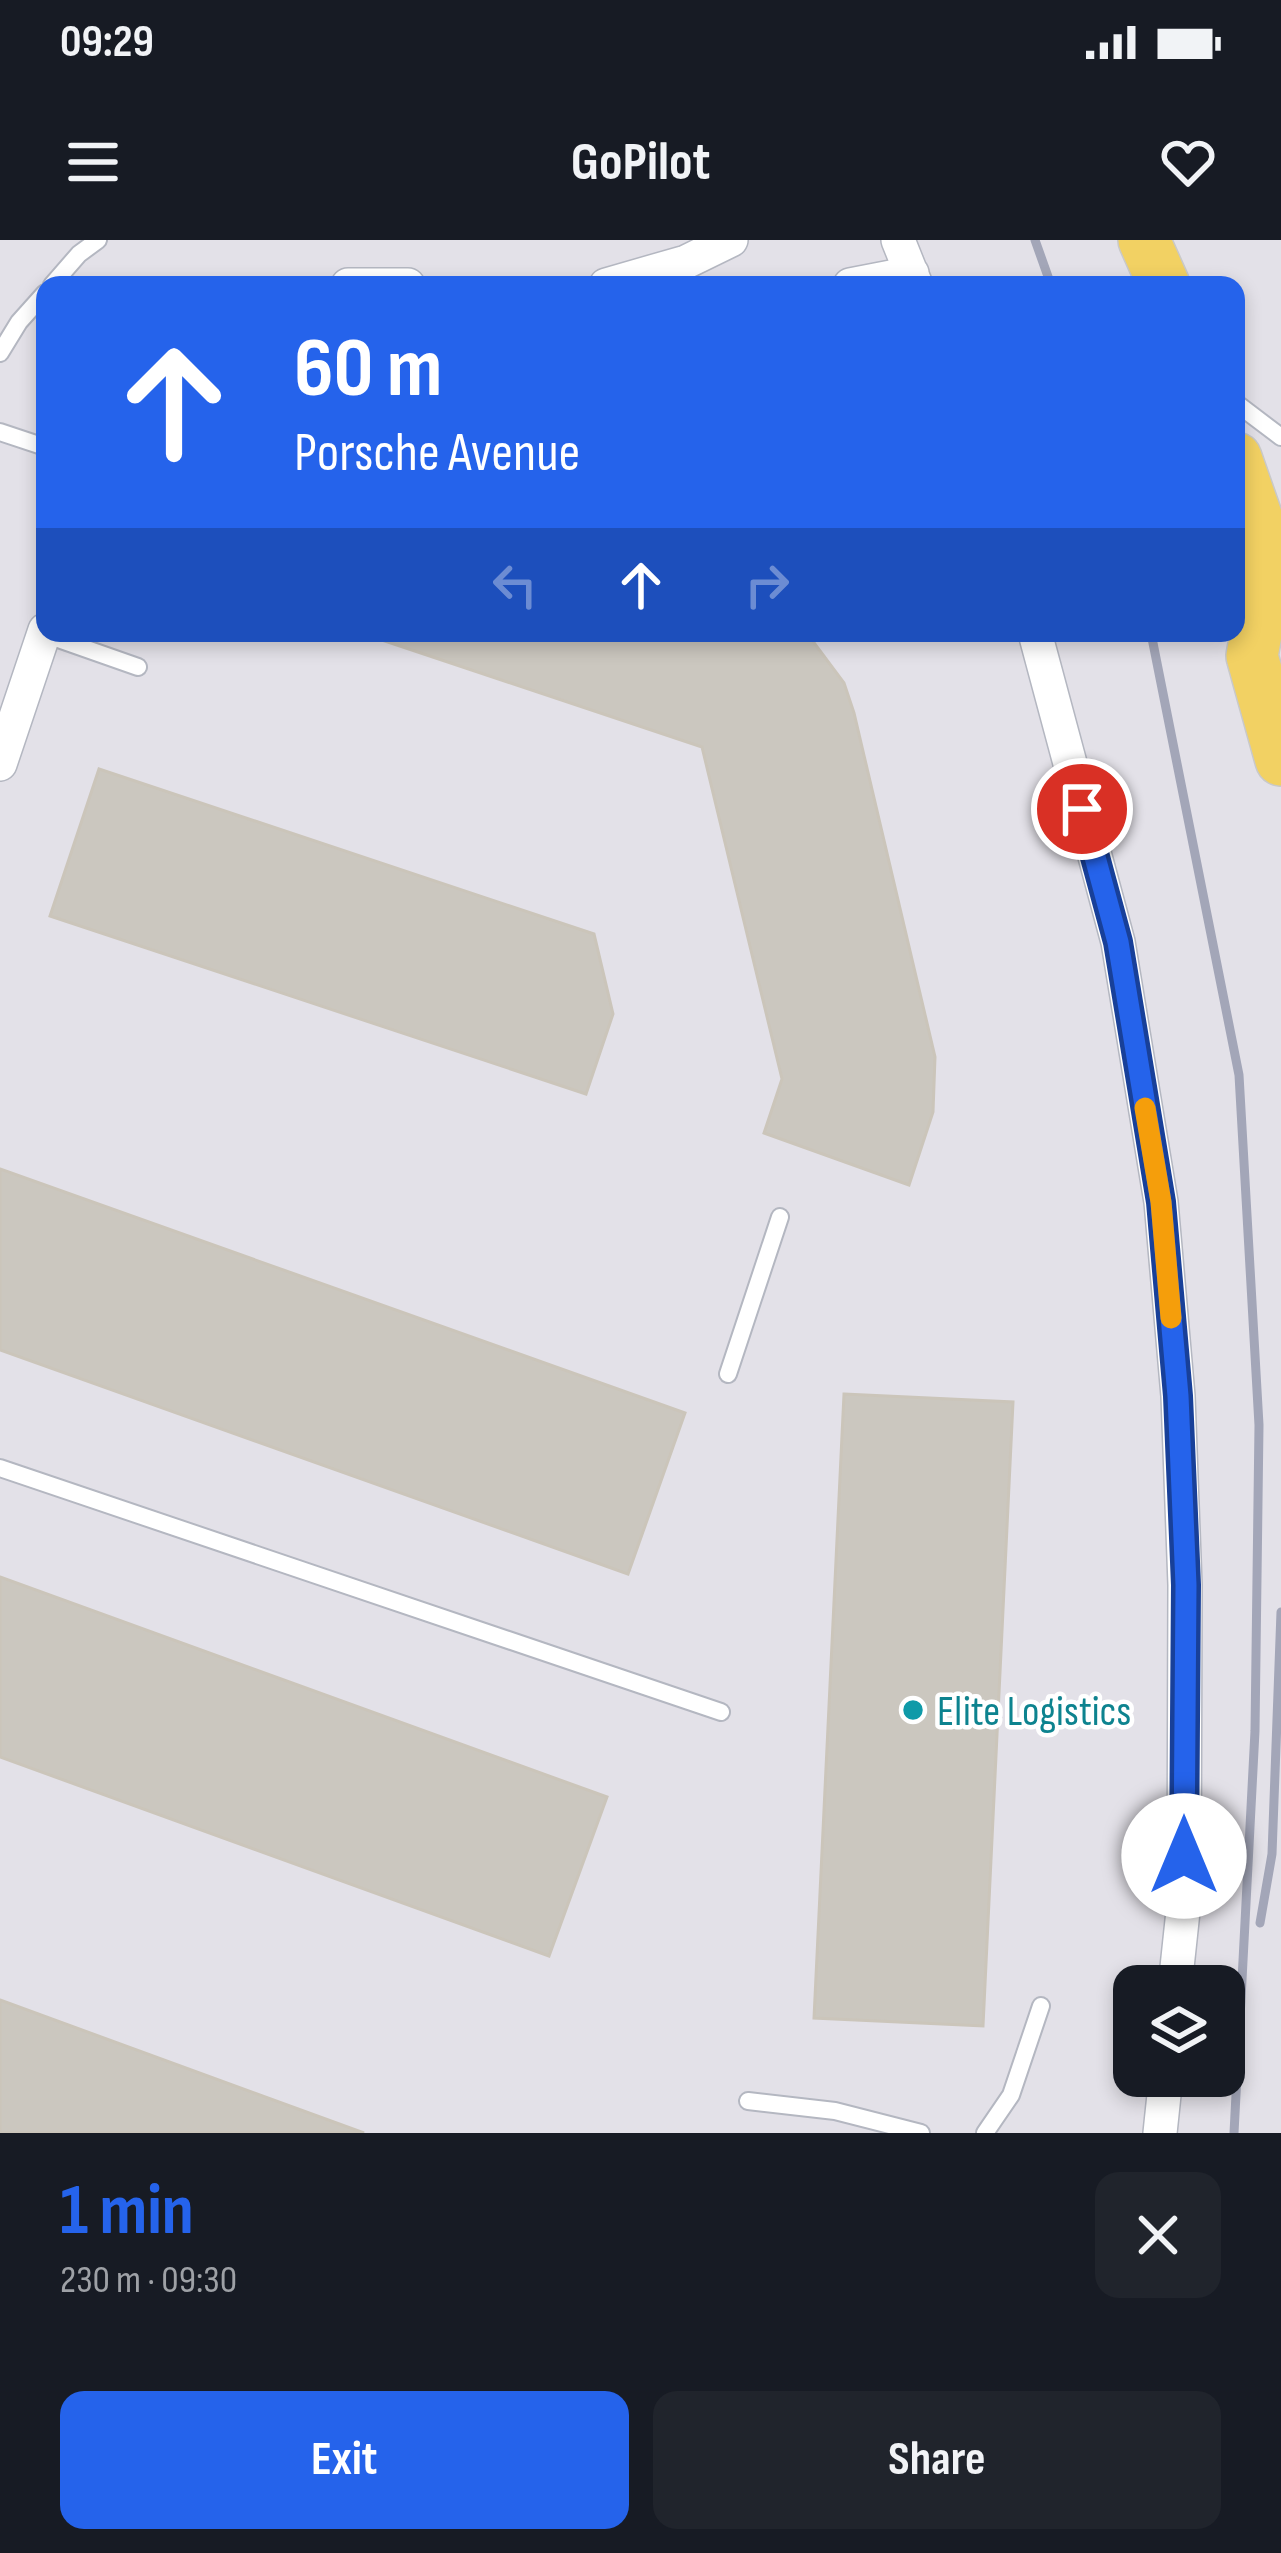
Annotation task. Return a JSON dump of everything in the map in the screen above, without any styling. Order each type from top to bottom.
[{"type":"main road","points":[[1144,240],[1160,276]]},
{"type":"main road","points":[[1245,478],[1273,542],[1252,656],[1281,760]]},
{"type":"street","points":[[637,276],[686,262],[731,240]]},
{"type":"street","points":[[898,240],[913,276]]},
{"type":"street","points":[[0,764],[41,642]]},
{"type":"street","points":[[1037,642],[1118,942],[1161,1202],[1178,1396],[1186,1585],[1184,1902],[1176,1965]]},
{"type":"street","points":[[1160,2133],[1164,2097]]},
{"type":"lane","points":[[61,276],[98,240]]},
{"type":"lane","points":[[0,353],[36,303]]},
{"type":"lane","points":[[1245,410],[1281,436]]},
{"type":"lane","points":[[0,433],[36,444]]},
{"type":"lane","points":[[71,642],[138,667]]},
{"type":"lane","points":[[728,1374],[780,1217]]},
{"type":"lane","points":[[0,1468],[721,1712]]},
{"type":"lane","points":[[985,2133],[1011,2095],[1041,2006]]},
{"type":"lane","points":[[748,2101],[836,2111],[921,2133]]},
{"type":"shaded area","points":[[0,240],[1281,240],[1281,2133],[0,2133]]},
{"type":"building","points":[[388,642],[813,642],[844,683],[854,713],[935,1057],[933,1112],[909,1185],[764,1133],[782,1079],[702,747]]},
{"type":"building","points":[[99,769],[594,934],[613,1014],[586,1094],[50,916]]},
{"type":"building","points":[[0,1169],[685,1413],[628,1574],[0,1350]]},
{"type":"building","name":"Elite Logistics","points":[[844,1394],[1013,1402],[983,2026],[814,2018]]},
{"type":"building","points":[[0,1577],[607,1797],[549,1956],[0,1757]]},
{"type":"building","points":[[0,2000],[364,2133],[0,2133]]},
{"type":"railway","points":[[1035,240],[1048,276]]},
{"type":"railway","points":[[1153,642],[1239,1075],[1259,1425],[1255,1731],[1234,2133]]},
{"type":"railway","points":[[1260,1923],[1272,1854],[1281,1612]]},
{"type":"slow traffic","points":[[1145,1108],[1161,1202],[1171,1318]]},
{"type":"place","name":"Elite Logistics","points":[[913,1710]]},
{"type":"route","points":[[1082,809],[1118,942],[1161,1202],[1178,1396],[1186,1585],[1184,1856]]}]
